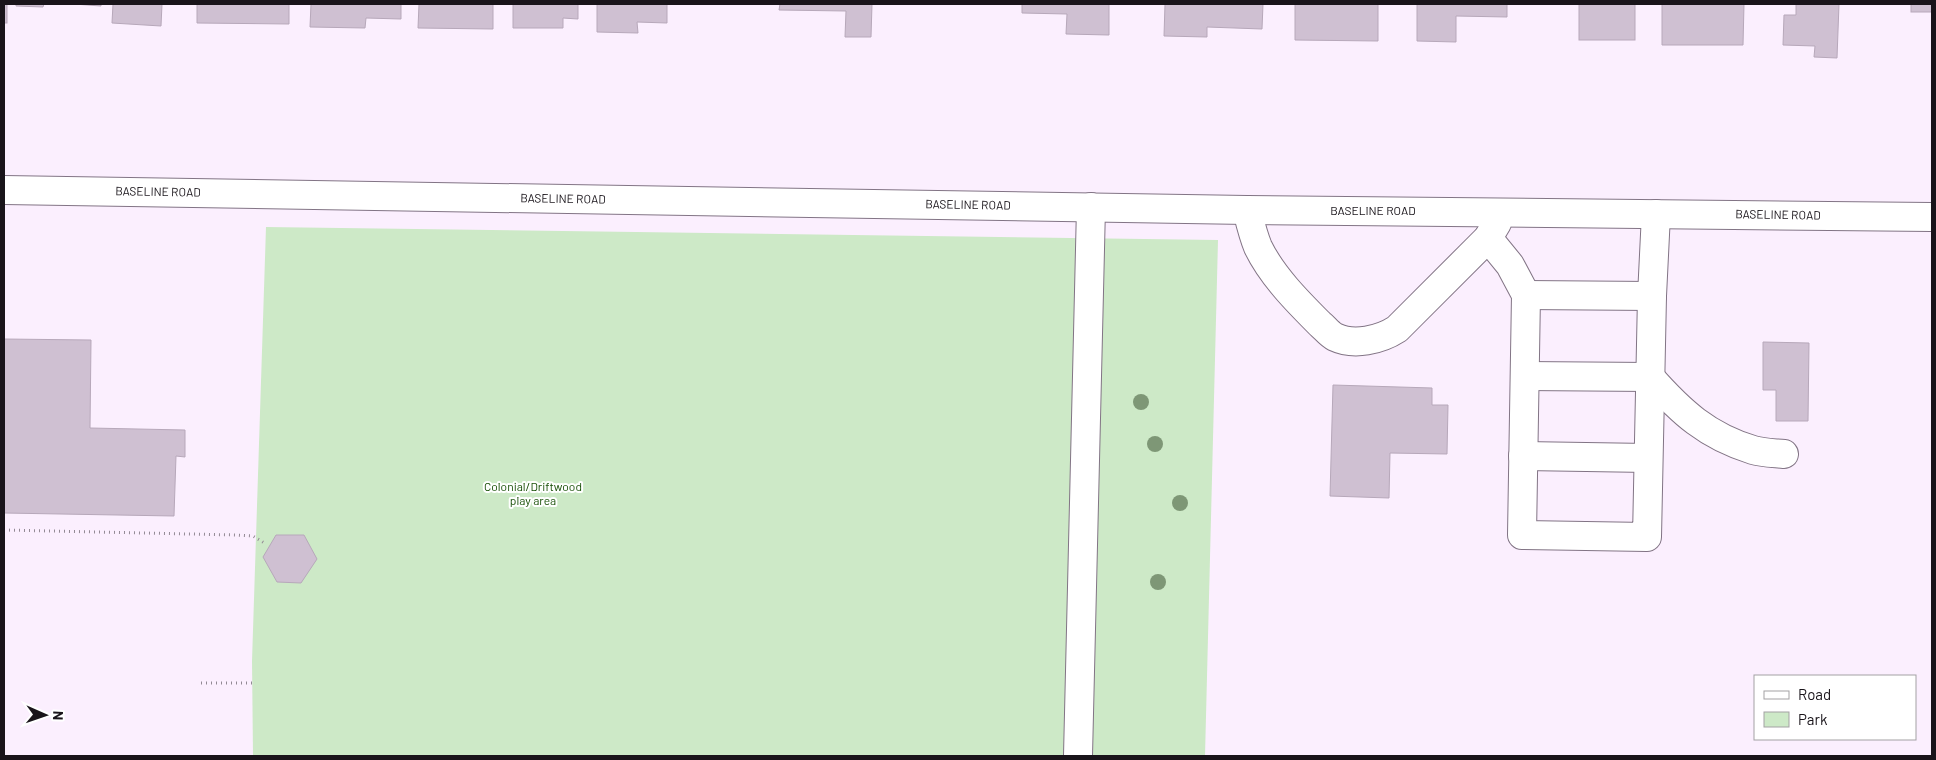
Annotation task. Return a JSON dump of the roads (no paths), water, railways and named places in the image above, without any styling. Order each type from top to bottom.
[{"type":"street","name":"BASELINE ROAD","points":[[4,190],[1247,210],[1932,217]]},
{"type":"street","points":[[1078,756],[1092,207]]},
{"type":"street","points":[[1247,210],[1258,247],[1275,272],[1309,313],[1333,336],[1345,340],[1362,340],[1387,336],[1397,329],[1488,238],[1505,212]]},
{"type":"street","points":[[1488,238],[1510,265],[1526,295],[1522,535],[1647,537],[1652,296],[1656,214]]},
{"type":"street","points":[[1526,295],[1652,296]]},
{"type":"street","points":[[1525,376],[1650,377],[1677,406],[1701,426],[1727,440],[1755,451],[1784,454]]},
{"type":"street","points":[[1523,456],[1648,458]]},
{"type":"park label","name":"Colonial/Driftwood play area","points":[[533,494]]}]
